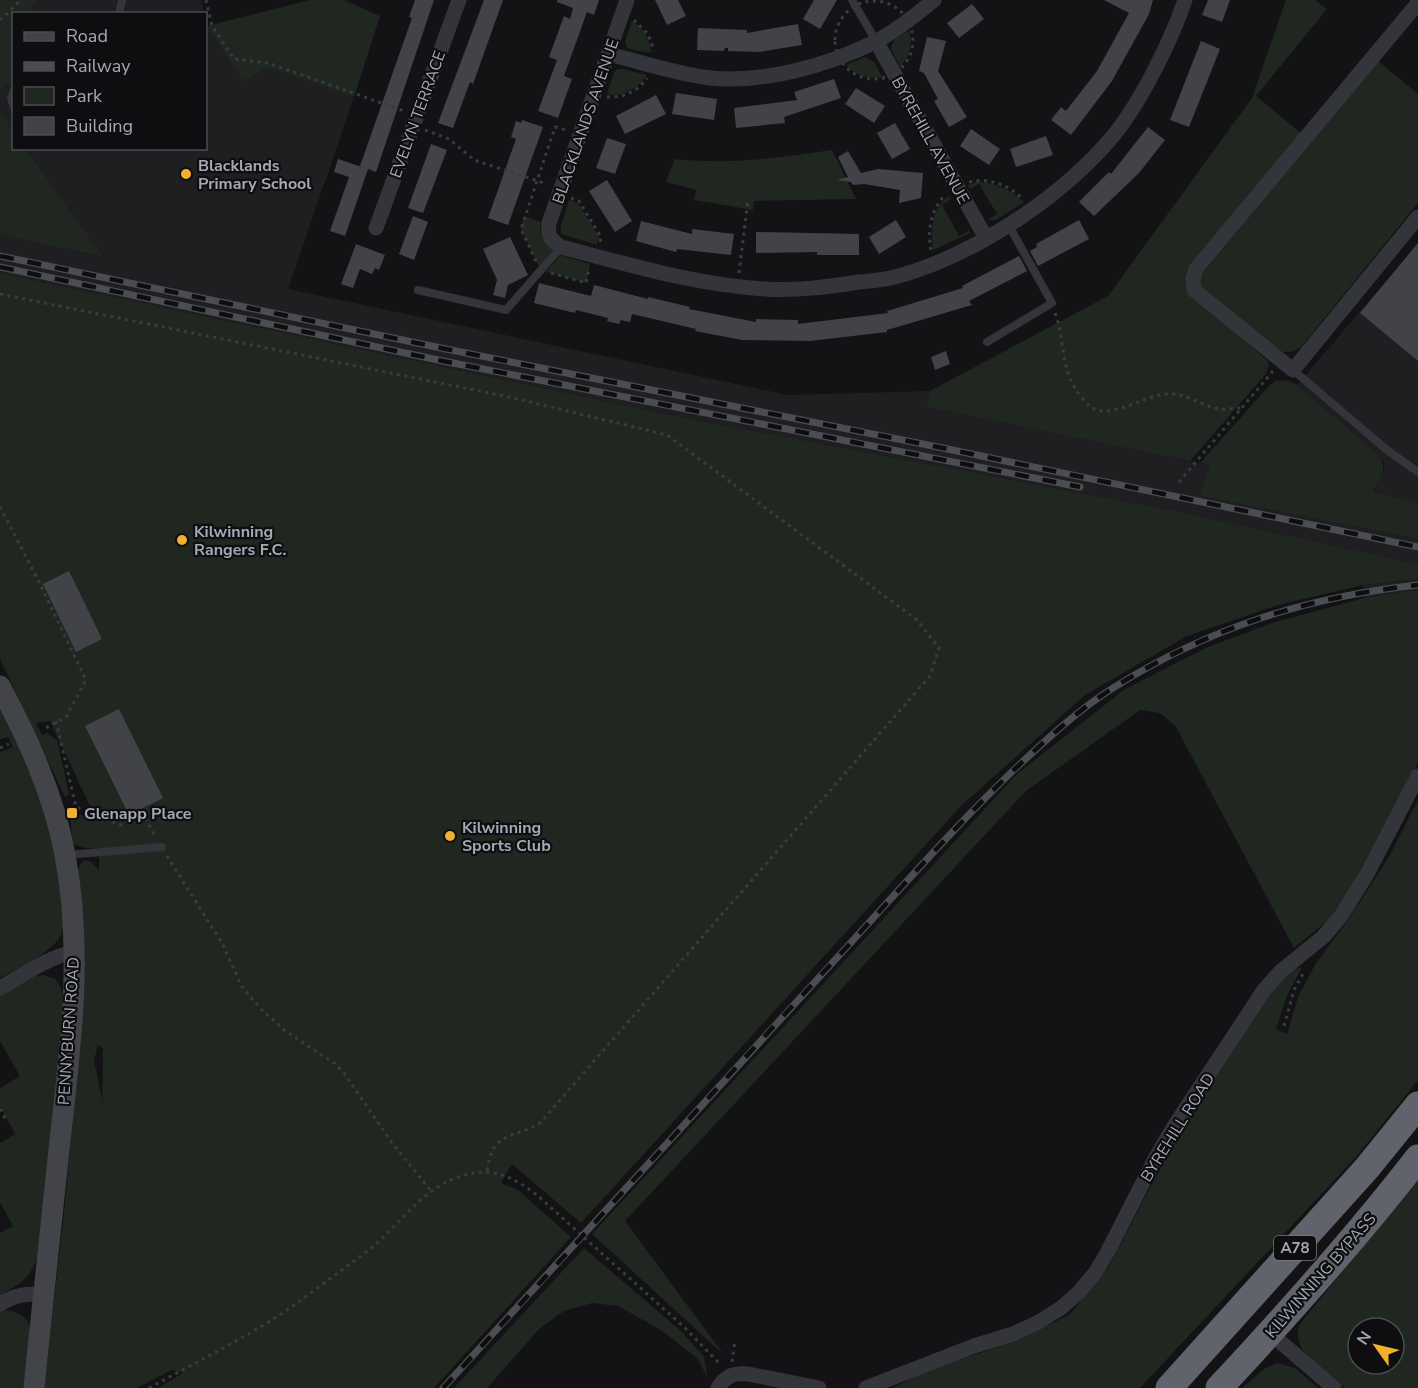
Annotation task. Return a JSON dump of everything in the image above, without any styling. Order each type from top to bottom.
[{"type":"highway","name":"A78","points":[[1169,1388],[1366,1168],[1418,1105]]},
{"type":"highway","name":"KILWINNING BYPASS","points":[[1219,1388],[1394,1190],[1418,1158]]},
{"type":"street","name":"EVELYN TERRACE","points":[[376,228],[459,0]]},
{"type":"street","name":"BLACKLANDS AVENUE","points":[[556,244],[548,235],[549,223],[627,0]]},
{"type":"street","points":[[608,54],[711,78],[745,78],[787,72],[813,65],[876,41],[934,0]]},
{"type":"street","points":[[556,244],[676,276],[765,290],[808,290],[894,277],[964,251],[1039,205],[1113,135],[1152,73],[1168,42],[1185,0]]},
{"type":"street","points":[[1418,3],[1196,270],[1193,279],[1194,290],[1287,365],[1418,217]]},
{"type":"street","name":"BYREHILL AVENUE","points":[[876,41],[986,238]]},
{"type":"street","name":"PENNYBURN ROAD","points":[[0,686],[23,731],[52,804],[65,855],[71,899],[74,952],[73,1010],[69,1055],[34,1388]]},
{"type":"street","name":"BYREHILL ROAD","points":[[866,1388],[1029,1327],[1061,1308],[1095,1274],[1155,1157],[1264,990],[1281,970],[1332,928],[1341,916],[1367,874],[1418,776]]},
{"type":"street","points":[[0,988],[30,971],[74,952]]},
{"type":"street","points":[[0,1304],[26,1293],[44,1295]]},
{"type":"street","points":[[1270,1333],[1334,1388]]},
{"type":"street","points":[[718,1388],[730,1375],[748,1374],[819,1388]]},
{"type":"lane","points":[[852,0],[876,41]]},
{"type":"lane","points":[[987,342],[1052,303],[1008,224]]},
{"type":"lane","points":[[418,290],[506,310],[556,244]]},
{"type":"lane","points":[[1287,365],[1387,450],[1418,472]]},
{"type":"lane","points":[[65,855],[162,847]]},
{"type":"path","points":[[0,20],[21,0]]},
{"type":"path","points":[[206,0],[212,26],[234,59],[268,63],[414,120],[449,139],[474,160],[579,201],[601,237],[596,256]]},
{"type":"path","points":[[594,94],[613,97],[634,91],[646,80],[653,65],[654,53],[648,34],[633,19],[621,15]]},
{"type":"path","points":[[737,287],[748,200]]},
{"type":"path","points":[[0,294],[514,398],[667,435],[916,620],[939,648],[930,676],[540,1123],[511,1134],[498,1142],[488,1159],[487,1171]]},
{"type":"path","points":[[1052,303],[1060,327],[1061,343],[1071,382],[1091,408],[1102,412],[1120,409],[1152,396],[1173,394],[1219,409],[1242,408]]},
{"type":"path","points":[[1179,482],[1242,408],[1287,365]]},
{"type":"path","points":[[0,507],[86,681],[66,717],[40,731]]},
{"type":"path","points":[[56,721],[76,807],[120,825],[143,815],[222,943],[242,987],[284,1030],[334,1063],[344,1073],[392,1143],[432,1192]]},
{"type":"path","points":[[0,748],[11,743]]},
{"type":"path","points":[[1284,1026],[1294,990],[1310,961],[1308,948]]},
{"type":"path","points":[[0,1109],[6,1120]]},
{"type":"path","points":[[149,1388],[280,1314],[369,1250],[444,1183],[458,1177],[487,1171],[504,1175],[524,1185],[685,1328],[730,1375]]},
{"type":"path","points":[[730,1375],[735,1340]]},
{"type":"shaded area","points":[[38,0],[201,0],[204,12],[30,12]]},
{"type":"shaded area","points":[[207,26],[266,66],[354,97],[288,289],[788,395],[930,391],[926,407],[1210,465],[1201,496],[1418,539],[1418,564],[1176,511],[675,416],[0,273],[0,235],[102,257],[27,150],[207,150]]},
{"type":"shaded area","points":[[12,82],[12,129],[0,111],[0,90]]},
{"type":"shaded area","points":[[1418,244],[1418,504],[1373,493],[1384,470],[1384,463],[1378,454],[1297,385]]},
{"type":"shaded area","points":[[1418,579],[1418,590],[1364,598],[1363,585]]},
{"type":"green space","points":[[0,0],[38,0],[30,12],[12,12],[12,82],[0,90]]},
{"type":"green space","points":[[310,0],[344,0],[380,16],[354,97],[267,67],[243,81],[207,26]]},
{"type":"green space","points":[[1286,0],[1315,0],[1327,9],[1256,96],[1302,134],[1191,268],[1190,293],[1268,361],[1269,366],[1265,375],[1190,461],[926,407],[930,391],[1108,296],[1252,98]]},
{"type":"green space","points":[[632,21],[646,34],[651,53],[626,46]]},
{"type":"green space","points":[[909,31],[910,50],[900,67],[891,49],[892,45],[897,37]]},
{"type":"green space","points":[[865,57],[875,63],[882,77],[862,76],[846,65]]},
{"type":"green space","points":[[1378,61],[1418,94],[1418,203],[1301,347],[1291,352],[1283,352],[1201,289],[1200,280],[1203,273]]},
{"type":"green space","points":[[618,69],[647,75],[630,91],[607,94],[614,72]]},
{"type":"green space","points":[[0,111],[12,129],[12,150],[27,150],[103,257],[0,235]]},
{"type":"green space","points":[[832,150],[856,199],[754,201],[753,210],[694,200],[696,190],[666,182],[675,159],[735,161]]},
{"type":"green space","points":[[977,182],[1003,187],[1024,202],[996,220],[988,220],[997,214],[979,184],[970,189],[968,185]]},
{"type":"green space","points":[[949,196],[951,199],[942,205],[959,236],[969,230],[970,233],[933,250],[932,227],[936,213],[943,201]]},
{"type":"green space","points":[[569,200],[578,203],[599,237],[597,245],[561,234],[561,225]]},
{"type":"green space","points":[[524,216],[541,222],[542,237],[553,249],[539,267],[521,229]]},
{"type":"green space","points":[[560,255],[590,264],[586,283],[546,272]]},
{"type":"green space","name":"Kilwinning Sports Club","points":[[0,273],[675,416],[1176,511],[1418,564],[1418,579],[1363,585],[1278,605],[1187,636],[1085,695],[961,806],[581,1223],[512,1164],[501,1183],[518,1190],[571,1237],[434,1388],[158,1388],[183,1373],[172,1370],[137,1388],[44,1388],[64,1213],[79,1045],[77,873],[81,863],[86,860],[99,870],[99,848],[85,848],[73,844],[70,816],[78,814],[96,819],[50,721],[36,723],[42,735],[47,733],[57,740],[69,794],[65,797],[0,659]],"holes":[[[98,1045],[103,1048],[102,1116],[102,1100],[94,1060]]]},
{"type":"green space","points":[[1287,380],[1297,385],[1378,454],[1383,469],[1373,492],[1418,504],[1418,539],[1200,496],[1210,465],[1200,463],[1269,386],[1275,381]]},
{"type":"green space","points":[[1418,590],[1418,763],[1344,900],[1328,920],[1294,948],[1176,727],[1160,713],[1140,710],[1026,791],[625,1221],[724,1355],[592,1234],[1017,774],[1125,689],[1208,647],[1275,622],[1364,598]]},
{"type":"green space","points":[[0,707],[32,777],[48,825],[58,875],[63,928],[58,939],[44,953],[0,978],[0,752],[13,747],[8,737],[0,739]]},
{"type":"green space","points":[[1418,800],[1418,1080],[1356,1157],[1140,1388],[892,1388],[924,1372],[1021,1339],[1069,1315],[1108,1268],[1176,1138],[1250,1022],[1282,978],[1292,970],[1302,967],[1286,998],[1276,1029],[1287,1034],[1298,997],[1316,963],[1349,919],[1390,855]]},
{"type":"green space","points":[[44,975],[55,979],[61,988],[64,1000],[61,1055],[39,1252],[33,1268],[25,1278],[0,1295],[0,1233],[13,1226],[0,1202],[0,1143],[15,1134],[0,1107],[0,1088],[20,1076],[0,1041],[0,995],[33,976]]},
{"type":"green space","points":[[1418,1177],[1418,1388],[1345,1388],[1311,1361],[1299,1343],[1300,1324]]},
{"type":"green space","points":[[584,1248],[681,1331],[704,1357],[708,1379],[698,1359],[661,1330],[618,1306],[592,1303],[564,1311],[539,1329],[487,1388],[454,1388]]},
{"type":"green space","points":[[4,1310],[23,1317],[30,1327],[24,1388],[0,1388],[0,1311]]},
{"type":"green space","points":[[1277,1363],[1295,1368],[1318,1388],[1242,1388],[1264,1369]]},
{"type":"building","points":[[415,0],[434,0],[376,172],[360,166],[412,18],[409,17]]},
{"type":"building","points":[[484,0],[503,0],[473,84],[470,82],[453,128],[438,123]]},
{"type":"building","points":[[557,0],[599,0],[594,15],[587,12],[564,76],[572,79],[558,118],[538,111],[557,60],[549,57],[564,16],[570,19],[573,8]]},
{"type":"building","points":[[655,0],[678,0],[686,16],[667,25]]},
{"type":"building","points":[[814,0],[837,0],[820,29],[803,19]]},
{"type":"building","points":[[1104,0],[1153,0],[1149,14],[1112,81],[1071,135],[1051,120],[1061,107],[1066,111],[1097,71],[1129,13]]},
{"type":"building","points":[[1208,0],[1230,0],[1222,22],[1202,15]]},
{"type":"building","points":[[972,4],[984,19],[959,38],[947,23]]},
{"type":"building","points":[[798,24],[802,45],[759,52],[728,51],[728,48],[724,51],[697,50],[698,28],[747,30],[747,33]]},
{"type":"building","points":[[927,37],[946,41],[938,71],[967,117],[949,127],[934,101],[938,99],[924,73],[919,71]]},
{"type":"building","points":[[1201,41],[1220,49],[1189,127],[1170,120]]},
{"type":"building","points":[[834,79],[841,98],[784,117],[785,123],[736,128],[734,108],[797,100],[794,92]]},
{"type":"building","points":[[856,88],[885,106],[874,123],[845,104]]},
{"type":"building","points":[[676,93],[717,99],[714,120],[672,114]]},
{"type":"building","points":[[656,95],[666,114],[625,134],[616,116]]},
{"type":"building","points":[[522,120],[543,127],[508,225],[488,218],[516,139],[511,137],[516,121],[521,123]]},
{"type":"building","points":[[895,123],[910,149],[892,159],[877,133]]},
{"type":"building","points":[[1148,127],[1165,140],[1139,173],[1094,216],[1079,202],[1109,172],[1111,174]]},
{"type":"building","points":[[971,129],[1000,149],[989,165],[960,146]]},
{"type":"building","points":[[1046,136],[1053,155],[1016,167],[1010,149]]},
{"type":"building","points":[[607,138],[626,144],[615,174],[596,168]]},
{"type":"building","points":[[431,144],[447,150],[423,213],[408,208]]},
{"type":"building","points":[[848,151],[861,173],[878,169],[923,173],[921,198],[899,203],[900,190],[864,184],[853,185],[851,182],[837,180],[848,177],[838,157]]},
{"type":"building","points":[[338,159],[368,169],[345,236],[330,231],[349,177],[334,172]]},
{"type":"building","points":[[607,180],[632,221],[615,232],[589,191]]},
{"type":"building","points":[[413,216],[428,222],[414,260],[399,254]]},
{"type":"building","points":[[896,220],[906,237],[879,254],[869,237]]},
{"type":"building","points":[[1079,220],[1089,239],[1038,266],[1030,251],[1037,247],[1036,244]]},
{"type":"building","points":[[641,221],[692,234],[692,229],[734,234],[731,255],[677,249],[676,252],[636,241]]},
{"type":"building","points":[[756,232],[859,234],[859,255],[817,255],[817,252],[756,253]]},
{"type":"building","points":[[510,237],[528,275],[508,285],[505,298],[493,295],[497,280],[483,249]]},
{"type":"building","points":[[1418,243],[1418,361],[1360,313]]},
{"type":"building","points":[[356,244],[385,255],[379,270],[375,268],[372,274],[360,269],[353,288],[341,284]]},
{"type":"building","points":[[1019,256],[1027,271],[969,301],[972,305],[887,330],[887,332],[810,341],[742,340],[695,331],[696,329],[632,314],[630,322],[621,320],[619,324],[607,321],[608,318],[576,310],[575,313],[534,303],[539,283],[591,296],[594,285],[690,307],[689,309],[756,322],[756,319],[798,320],[798,324],[888,313],[887,311],[963,288],[962,286]]},
{"type":"building","points":[[946,351],[950,364],[935,370],[931,357]]},
{"type":"building","points":[[69,571],[102,639],[76,652],[43,584]]},
{"type":"building","points":[[119,709],[163,798],[129,815],[85,726]]},
{"type":"railway","points":[[0,256],[1418,547]]},
{"type":"railway","points":[[0,267],[443,361],[1080,487]]},
{"type":"railway","points":[[443,1388],[955,829],[1017,767],[1075,715],[1113,688],[1149,667],[1222,632],[1298,607],[1377,590],[1418,585]]},
{"type":"place","name":"Blacklands Primary School","points":[[186,174]]},
{"type":"place","name":"Kilwinning Rangers F.C.","points":[[182,540]]},
{"type":"place","name":"Glenapp Place","points":[[72,813]]},
{"type":"place","name":"Kilwinning Sports Club","points":[[450,836]]}]
